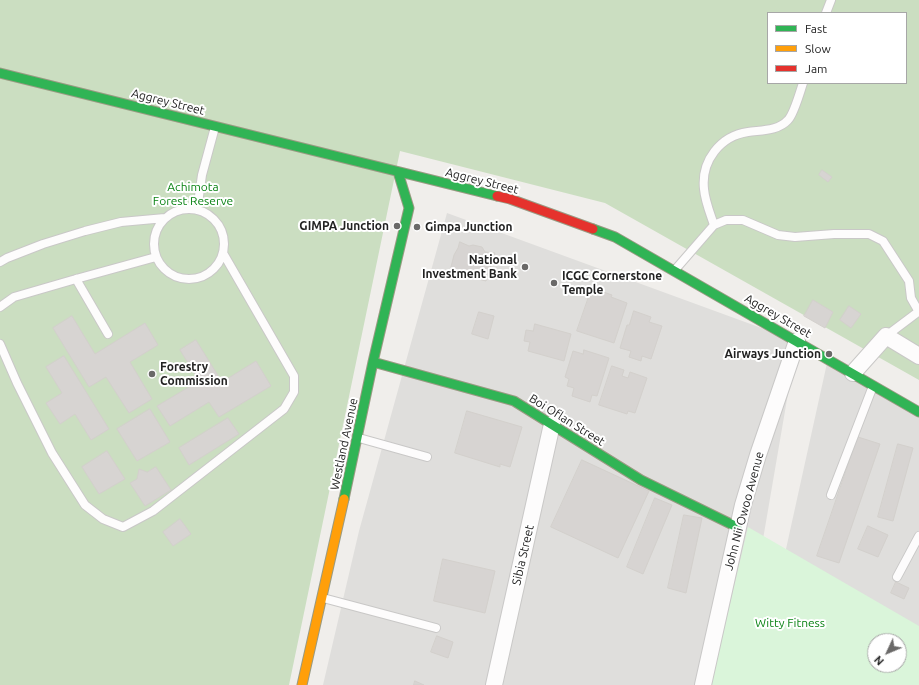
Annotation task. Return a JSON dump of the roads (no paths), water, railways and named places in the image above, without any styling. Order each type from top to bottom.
[{"type":"main road","name":"Aggrey Street","points":[[0,73],[398,172],[433,185],[510,199],[608,235],[797,341],[919,412]]},
{"type":"main road","name":"Westland Avenue","points":[[302,685],[358,438],[373,362],[411,206],[398,172]]},
{"type":"main road","name":"Boi Oflan Street","points":[[373,362],[514,400],[641,480],[737,527]]},
{"type":"street","points":[[853,373],[886,336],[919,356]]},
{"type":"street","name":"John Nii Owoo Avenue","points":[[703,685],[737,527],[758,456],[797,341]]},
{"type":"street","name":"Sibia Street","points":[[494,685],[552,424]]},
{"type":"lane","points":[[826,12],[831,0]]},
{"type":"lane","points":[[714,225],[706,202],[703,176],[712,154],[730,137],[746,132],[776,128],[788,120],[803,84]]},
{"type":"lane","points":[[197,210],[202,175],[215,126]]},
{"type":"lane","points":[[186,209],[197,210],[210,216],[219,226],[224,239],[223,252],[218,264],[209,273],[198,278],[185,279],[173,276],[163,268],[156,257],[154,243],[157,230],[165,218],[174,212],[186,209]]},
{"type":"lane","points":[[0,262],[43,244],[85,231],[121,222],[165,218]]},
{"type":"lane","points":[[674,271],[714,225],[726,220],[743,220],[778,235],[795,237],[834,234],[869,234],[883,241],[909,281],[911,298],[919,312],[886,336]]},
{"type":"lane","points":[[0,344],[17,383],[52,453],[85,504],[103,519],[123,526],[153,511],[278,414],[284,409],[294,392],[294,376],[223,252]]},
{"type":"lane","points":[[0,306],[14,297],[156,257]]},
{"type":"lane","points":[[76,279],[108,334]]},
{"type":"lane","points":[[831,495],[873,385]]},
{"type":"lane","points":[[358,438],[427,457]]},
{"type":"lane","points":[[898,577],[919,536]]},
{"type":"lane","points":[[321,597],[436,628]]},
{"type":"place","name":"GIMPA Junction","points":[[397,226]]},
{"type":"place","name":"Gimpa Junction","points":[[417,227]]},
{"type":"place","name":"National Investment Bank","points":[[525,267]]},
{"type":"place","name":"ICGC Cornerstone Temple","points":[[554,283]]},
{"type":"place","name":"Airways Junction","points":[[829,354]]},
{"type":"place","name":"Forestry Commission","points":[[152,374]]},
{"type":"park label","name":"Achimota Forest Reserve","points":[[193,194]]},
{"type":"park label","name":"Witty Fitness","points":[[790,623]]}]
